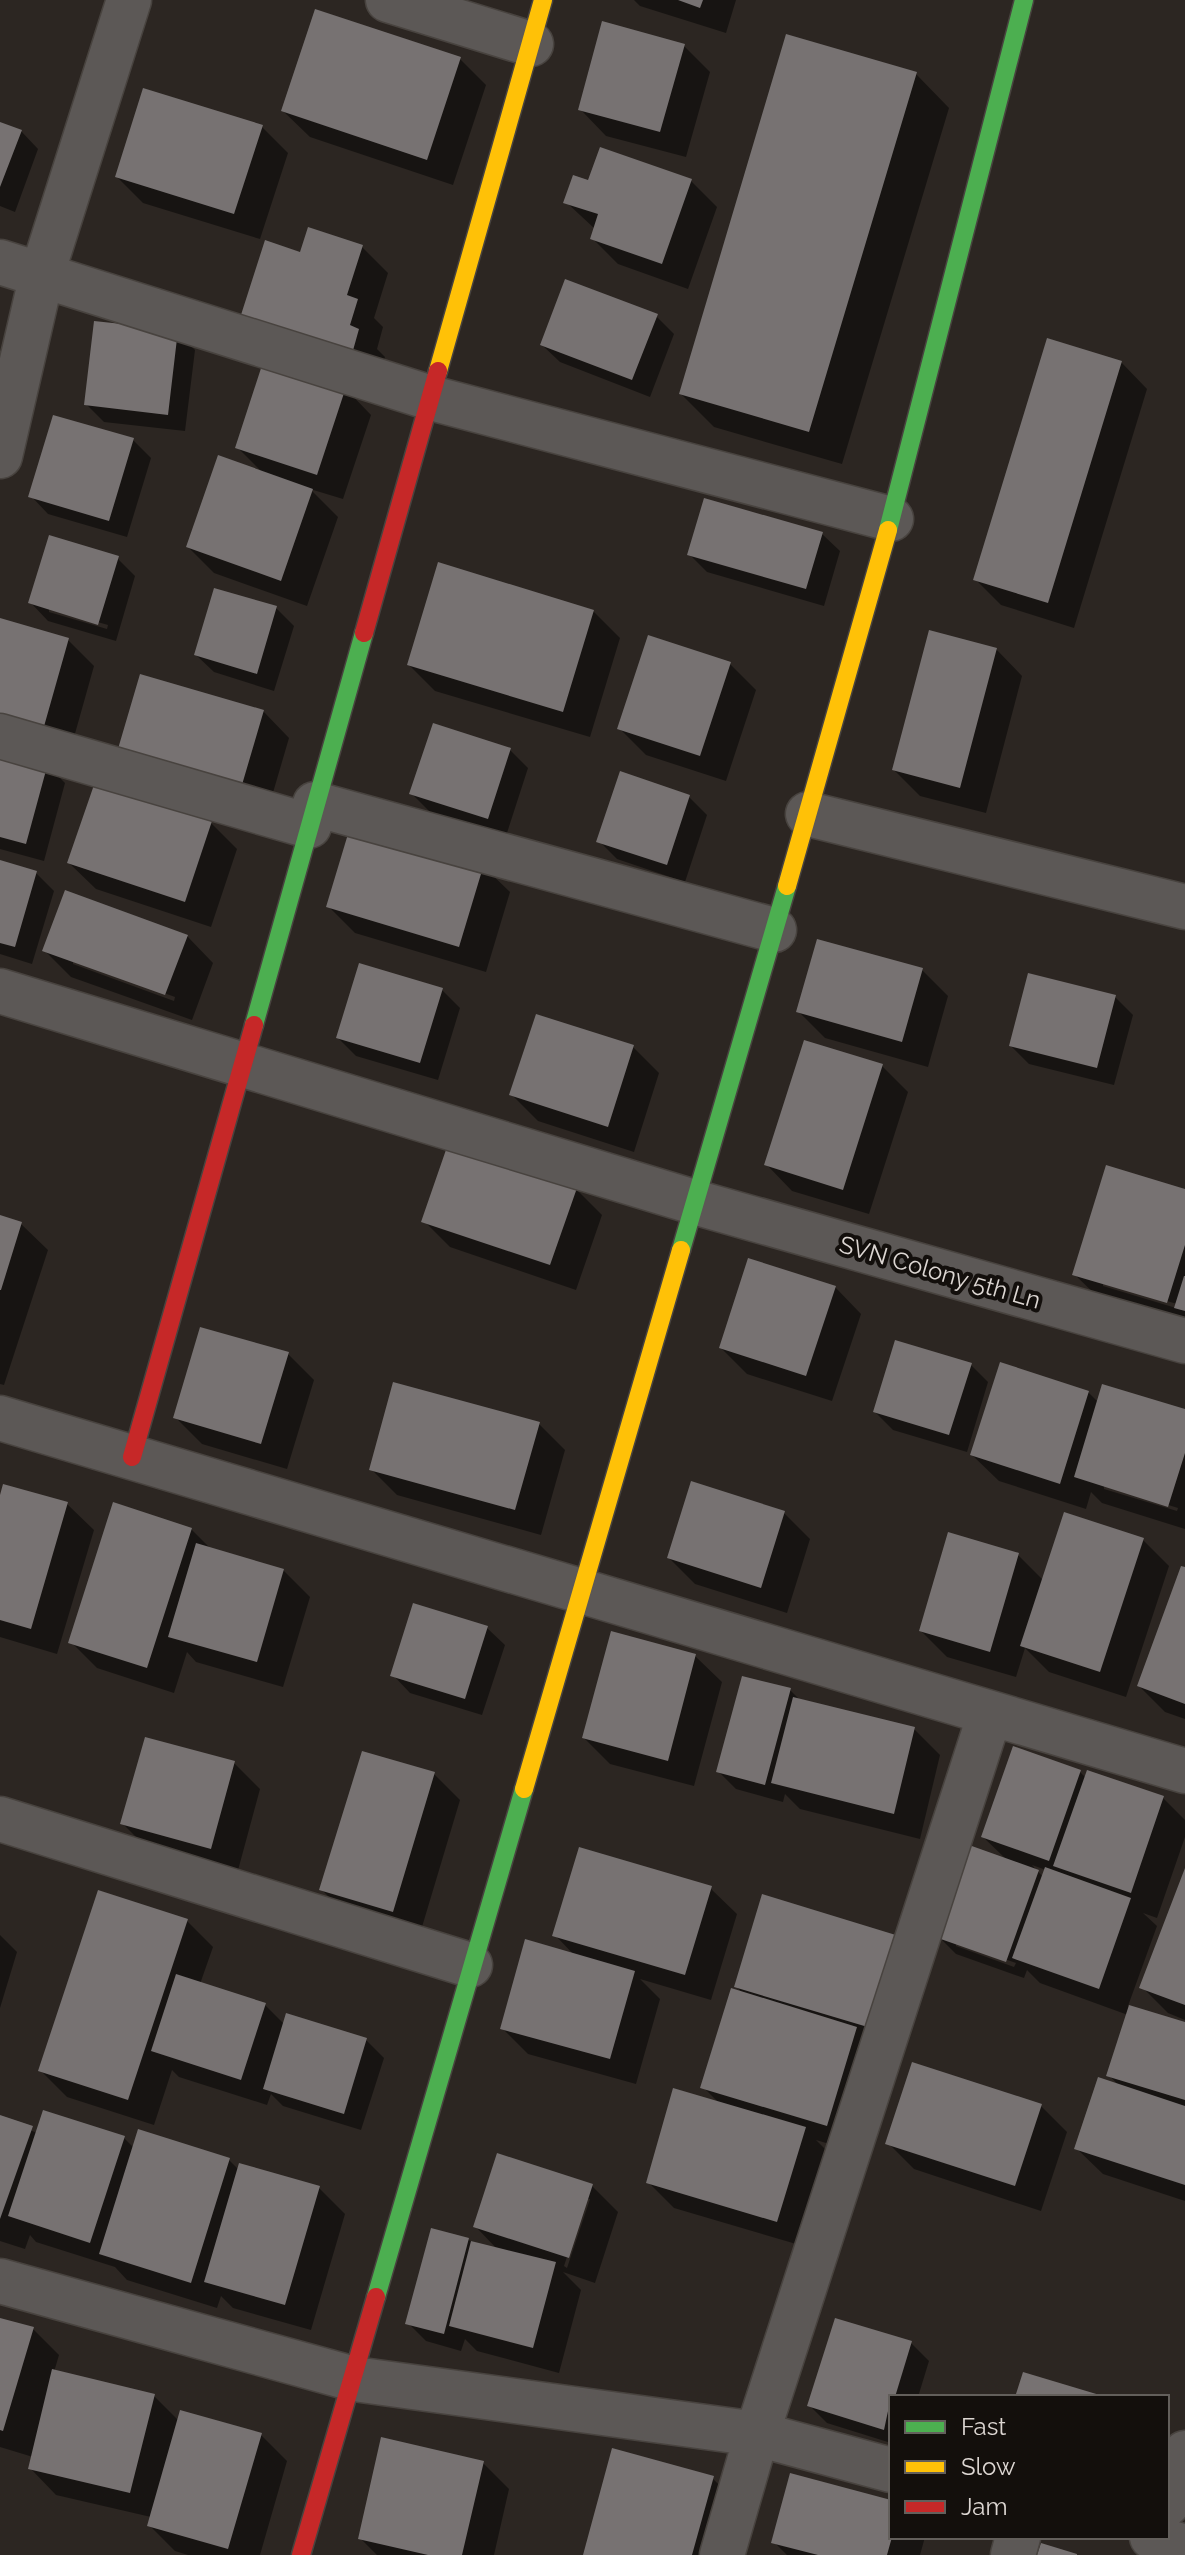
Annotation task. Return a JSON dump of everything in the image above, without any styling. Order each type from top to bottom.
[{"type":"street","points":[[0,456],[42,274],[129,0]]},
{"type":"street","points":[[388,0],[531,44]]},
{"type":"street","points":[[132,1457],[240,1063],[543,0]]},
{"type":"street","points":[[301,2555],[354,2379],[470,1965],[808,814],[891,519],[1024,0]]},
{"type":"street","points":[[0,262],[431,398],[891,519]]},
{"type":"street","points":[[0,736],[774,930]]},
{"type":"street","points":[[808,814],[1185,907]]},
{"type":"street","name":"SVN Colony 5th Ln","points":[[0,991],[694,1202],[1185,1341]]},
{"type":"street","points":[[0,1418],[1185,1771]]},
{"type":"street","points":[[722,2555],[757,2434],[990,1714]]},
{"type":"street","points":[[0,1819],[470,1965]]},
{"type":"street","points":[[0,2281],[354,2379],[757,2434],[889,2469]]},
{"type":"street","points":[[1169,2498],[1185,2453]]},
{"type":"street","points":[[1160,2539],[1185,2547]]},
{"type":"building","points":[[678,0],[703,0],[700,8]]},
{"type":"building","points":[[315,9],[461,57],[427,160],[281,111]]},
{"type":"building","points":[[602,21],[685,44],[660,132],[578,110]]},
{"type":"building","points":[[786,34],[917,72],[809,432],[679,394]]},
{"type":"building","points":[[143,88],[263,125],[234,214],[115,177]]},
{"type":"building","points":[[0,122],[22,130],[0,187]]},
{"type":"building","points":[[600,147],[692,179],[662,264],[590,239],[598,214],[563,203],[573,175],[588,180]]},
{"type":"building","points":[[308,227],[363,245],[347,295],[358,299],[350,325],[359,329],[352,354],[240,318],[265,240],[300,252]]},
{"type":"building","points":[[565,279],[658,314],[632,380],[540,345]]},
{"type":"building","points":[[94,321],[178,330],[168,415],[84,405]]},
{"type":"building","points":[[1047,338],[1122,361],[1048,603],[973,580]]},
{"type":"building","points":[[264,359],[346,387],[317,475],[235,448]]},
{"type":"building","points":[[53,415],[134,438],[109,521],[28,497]]},
{"type":"building","points":[[218,455],[313,489],[281,581],[186,547]]},
{"type":"building","points":[[704,498],[823,532],[806,589],[687,555]]},
{"type":"building","points":[[49,535],[119,556],[98,625],[28,603]]},
{"type":"building","points":[[438,562],[594,610],[563,712],[407,665]]},
{"type":"building","points":[[214,588],[277,606],[257,674],[194,655]]},
{"type":"building","points":[[0,618],[69,638],[43,730],[0,718]]},
{"type":"building","points":[[929,630],[997,648],[960,788],[892,770]]},
{"type":"building","points":[[648,635],[731,662],[700,756],[617,729]]},
{"type":"building","points":[[140,674],[264,710],[239,795],[115,759]]},
{"type":"building","points":[[433,723],[511,748],[488,819],[409,794]]},
{"type":"building","points":[[0,750],[48,763],[26,844],[0,837]]},
{"type":"building","points":[[620,771],[690,795],[667,865],[596,842]]},
{"type":"building","points":[[95,782],[212,821],[185,902],[67,863]]},
{"type":"building","points":[[351,824],[484,864],[459,947],[326,907]]},
{"type":"building","points":[[0,860],[37,871],[15,947],[0,943]]},
{"type":"building","points":[[65,890],[188,935],[165,995],[42,951]]},
{"type":"building","points":[[817,939],[923,968],[902,1042],[796,1012]]},
{"type":"building","points":[[359,963],[443,988],[420,1063],[336,1038]]},
{"type":"building","points":[[1028,973],[1116,995],[1097,1068],[1009,1046]]},
{"type":"building","points":[[536,1014],[634,1045],[608,1127],[509,1095]]},
{"type":"building","points":[[804,1040],[883,1064],[843,1190],[764,1165]]},
{"type":"building","points":[[448,1144],[577,1188],[550,1265],[421,1222]]},
{"type":"building","points":[[1106,1165],[1185,1189],[1185,1245],[1167,1303],[1072,1275]]},
{"type":"building","points":[[0,1215],[22,1222],[1,1290],[0,1290]]},
{"type":"building","points":[[748,1258],[836,1286],[806,1376],[719,1348]]},
{"type":"building","points":[[1185,1276],[1185,1311],[1174,1308]]},
{"type":"building","points":[[200,1327],[289,1352],[261,1444],[173,1418]]},
{"type":"building","points":[[895,1340],[972,1363],[949,1435],[873,1412]]},
{"type":"building","points":[[1000,1362],[1089,1391],[1060,1484],[970,1455]]},
{"type":"building","points":[[393,1382],[540,1422],[515,1510],[369,1470]]},
{"type":"building","points":[[1102,1384],[1185,1409],[1185,1453],[1168,1507],[1074,1477]]},
{"type":"building","points":[[691,1481],[785,1511],[761,1588],[667,1558]]},
{"type":"building","points":[[3,1484],[68,1502],[31,1629],[0,1620],[0,1495]]},
{"type":"building","points":[[113,1502],[192,1528],[147,1668],[68,1643]]},
{"type":"building","points":[[1064,1512],[1144,1538],[1100,1672],[1020,1646]]},
{"type":"building","points":[[948,1532],[1019,1553],[990,1652],[919,1631]]},
{"type":"building","points":[[196,1543],[284,1569],[257,1662],[168,1637]]},
{"type":"building","points":[[1181,1566],[1185,1567],[1185,1704],[1137,1686]]},
{"type":"building","points":[[413,1603],[488,1626],[465,1699],[390,1676]]},
{"type":"building","points":[[611,1631],[696,1654],[668,1761],[582,1738]]},
{"type":"building","points":[[742,1676],[791,1688],[765,1785],[716,1772]]},
{"type":"building","points":[[793,1697],[915,1727],[894,1814],[771,1783]]},
{"type":"building","points":[[145,1737],[235,1761],[211,1849],[120,1824]]},
{"type":"building","points":[[1013,1746],[1081,1770],[1049,1861],[981,1837]]},
{"type":"building","points":[[362,1751],[435,1772],[393,1912],[319,1890]]},
{"type":"building","points":[[1087,1770],[1164,1796],[1131,1893],[1053,1866]]},
{"type":"building","points":[[969,1845],[1039,1870],[1006,1962],[935,1937]]},
{"type":"building","points":[[579,1847],[712,1886],[685,1975],[552,1936]]},
{"type":"building","points":[[1045,1867],[1131,1898],[1099,1989],[1012,1958]]},
{"type":"building","points":[[1185,1868],[1185,2005],[1139,1988]]},
{"type":"building","points":[[98,1890],[188,1919],[128,2100],[38,2071]]},
{"type":"building","points":[[762,1894],[899,1936],[871,2028],[734,1987]]},
{"type":"building","points":[[525,1939],[635,1971],[610,2059],[500,2029]]},
{"type":"building","points":[[176,1974],[266,2003],[241,2080],[151,2051]]},
{"type":"building","points":[[731,1988],[857,2027],[827,2126],[700,2088]]},
{"type":"building","points":[[1129,2005],[1185,2022],[1185,2100],[1106,2076]]},
{"type":"building","points":[[286,2013],[367,2038],[344,2114],[263,2089]]},
{"type":"building","points":[[912,2062],[1042,2104],[1015,2186],[885,2144]]},
{"type":"building","points":[[1098,2077],[1185,2106],[1185,2185],[1074,2149]]},
{"type":"building","points":[[673,2088],[806,2127],[777,2222],[646,2183]]},
{"type":"building","points":[[43,2110],[125,2136],[90,2243],[8,2216]]},
{"type":"building","points":[[0,2115],[33,2126],[0,2219]]},
{"type":"building","points":[[138,2129],[230,2158],[191,2283],[99,2254]]},
{"type":"building","points":[[497,2153],[593,2184],[569,2258],[473,2227]]},
{"type":"building","points":[[239,2163],[320,2186],[285,2305],[204,2282]]},
{"type":"building","points":[[431,2228],[469,2238],[444,2334],[405,2324]]},
{"type":"building","points":[[471,2241],[556,2262],[533,2348],[449,2326]]},
{"type":"building","points":[[0,2318],[34,2327],[3,2431],[0,2430]]},
{"type":"building","points":[[835,2318],[912,2341],[896,2395],[889,2395],[884,2430],[807,2406]]},
{"type":"building","points":[[52,2369],[155,2394],[130,2493],[28,2469]]},
{"type":"building","points":[[1023,2372],[1100,2395],[1016,2395]]},
{"type":"building","points":[[180,2410],[262,2433],[228,2549],[147,2526]]},
{"type":"building","points":[[381,2437],[484,2461],[462,2555],[428,2555],[358,2539]]},
{"type":"building","points":[[612,2448],[714,2476],[692,2555],[583,2555]]},
{"type":"building","points":[[790,2473],[889,2499],[889,2539],[891,2539],[887,2555],[818,2555],[771,2543]]},
{"type":"building","points":[[1041,2543],[1077,2554],[1077,2555],[1037,2555]]},
{"type":"traffic: fast","points":[[888,530],[1024,0]]},
{"type":"traffic: fast","points":[[254,1025],[364,633]]},
{"type":"traffic: fast","points":[[681,1250],[787,886]]},
{"type":"traffic: fast","points":[[376,2297],[524,1789]]},
{"type":"traffic: slow","points":[[438,371],[543,0]]},
{"type":"traffic: slow","points":[[787,886],[888,530]]},
{"type":"traffic: slow","points":[[524,1789],[681,1250]]},
{"type":"traffic: jam","points":[[364,633],[438,371]]},
{"type":"traffic: jam","points":[[132,1457],[254,1025]]},
{"type":"traffic: jam","points":[[301,2555],[376,2297]]}]
